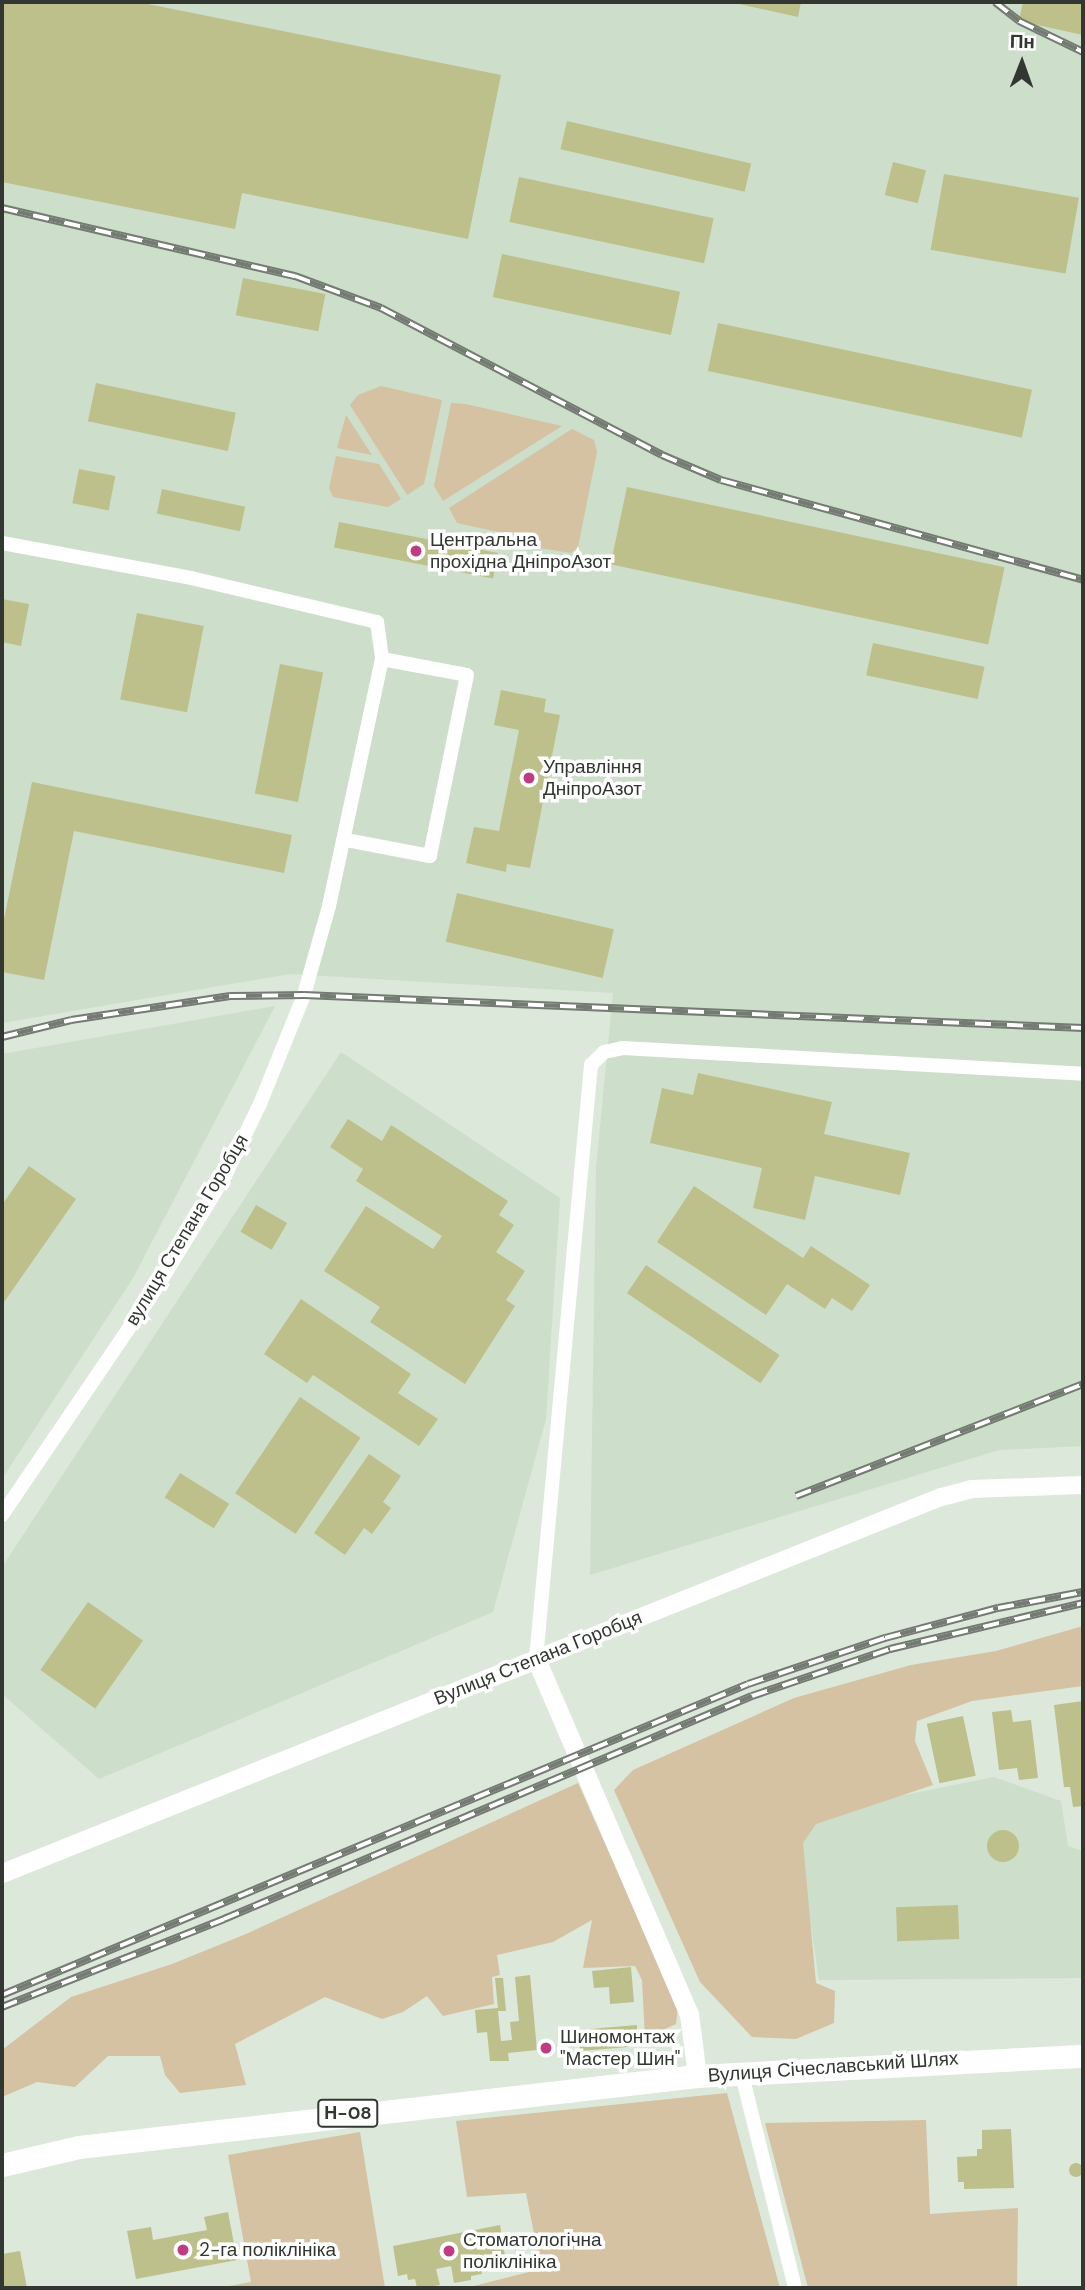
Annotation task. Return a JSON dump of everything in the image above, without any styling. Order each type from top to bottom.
[{"type":"main road","name":"Вулиця Степана Горобця","points":[[2,1873],[536,1659]]},
{"type":"main road","points":[[536,1659],[689,2014],[697,2076]]},
{"type":"main road","name":"Вулиця Січеславський Шлях","points":[[2,2165],[93,2145],[741,2071],[1083,2056]]},
{"type":"street","name":"вулиця Степана Горобця","points":[[2,542],[191,578],[377,622],[382,659],[345,840],[304,995],[260,1104],[225,1176],[159,1284],[2,1515]]},
{"type":"street","points":[[345,840],[430,856],[467,675],[382,659]]},
{"type":"street","points":[[536,1659],[591,1065],[604,1052],[623,1048],[1083,1074]]},
{"type":"street","name":"Вулиця Степана Горобця","points":[[536,1659],[942,1497],[972,1489],[1083,1485]]},
{"type":"street","points":[[741,2071],[795,2288]]},
{"type":"shaded area","points":[[2,2],[1083,2],[1083,1446],[999,1450],[590,1575],[596,1168],[613,993],[290,974],[2,1023]]},
{"type":"shaded area","points":[[381,386],[442,400],[424,484],[407,495],[350,405],[358,395]]},
{"type":"shaded area","points":[[451,403],[562,426],[443,501],[434,486]]},
{"type":"shaded area","points":[[346,415],[372,455],[337,448]]},
{"type":"shaded area","points":[[572,429],[594,440],[597,452],[578,547],[571,553],[533,547],[531,539],[457,523],[449,508]]},
{"type":"shaded area","points":[[336,456],[379,464],[401,499],[388,507],[333,497],[329,488]]},
{"type":"shaded area","points":[[275,1006],[133,1278],[2,1479],[2,1054]]},
{"type":"shaded area","points":[[341,1052],[560,1198],[546,1419],[493,1612],[99,1779],[2,1694],[2,1567]]},
{"type":"shaded area","points":[[1083,1626],[1083,1686],[972,1701],[917,1721],[915,1741],[933,1785],[816,1824],[803,1843],[816,1983],[835,1991],[834,2023],[796,2039],[752,2037],[700,1982],[614,1790],[633,1770],[794,1698],[911,1665],[996,1651]]},
{"type":"shaded area","points":[[994,1777],[1061,1801],[1068,1846],[1083,1851],[1083,1978],[819,1980],[795,1817]]},
{"type":"shaded area","points":[[578,1783],[678,2007],[676,2024],[645,2038],[642,1980],[635,1966],[583,1968],[592,1920],[553,1942],[497,1955],[500,1975],[492,1977],[494,2004],[443,2016],[427,1996],[403,2012],[382,2019],[325,1997],[235,2044],[246,2085],[180,2093],[165,2075],[160,2056],[108,2056],[75,2087],[37,2082],[2,2097],[2,2050],[71,1997],[172,1964],[246,1934]]},
{"type":"shaded area","points":[[727,2093],[780,2288],[466,2288],[541,2269],[526,2193],[467,2197],[456,2121]]},
{"type":"shaded area","points":[[926,2120],[930,2214],[1018,2208],[1017,2288],[808,2288],[765,2123]]},
{"type":"shaded area","points":[[360,2132],[385,2288],[218,2288],[251,2282],[228,2155]]},
{"type":"building","points":[[2,2],[138,2],[501,75],[468,239],[242,193],[235,229],[2,182]]},
{"type":"building","points":[[730,2],[801,2],[798,17]]},
{"type":"building","points":[[1023,2],[1083,2],[1083,35],[1019,21]]},
{"type":"building","points":[[567,121],[751,164],[745,192],[560,149]]},
{"type":"building","points":[[893,162],[926,170],[918,203],[885,195]]},
{"type":"building","points":[[944,174],[1079,198],[1066,274],[931,250]]},
{"type":"building","points":[[519,177],[714,218],[704,263],[509,222]]},
{"type":"building","points":[[502,254],[680,292],[671,335],[493,297]]},
{"type":"building","points":[[243,278],[325,294],[318,331],[236,315]]},
{"type":"building","points":[[718,323],[1032,390],[1022,438],[708,371]]},
{"type":"building","points":[[96,383],[236,413],[228,451],[88,421]]},
{"type":"building","points":[[79,469],[115,476],[109,510],[72,503]]},
{"type":"building","points":[[627,487],[1005,567],[988,645],[611,564]]},
{"type":"building","points":[[162,489],[245,507],[240,531],[157,513]]},
{"type":"building","name":"Центральна прохідна ДніпроАзот","points":[[339,522],[498,553],[493,578],[334,548]]},
{"type":"building","points":[[2,599],[29,604],[21,646],[2,642]]},
{"type":"building","points":[[137,613],[204,626],[187,712],[120,699]]},
{"type":"building","points":[[873,643],[985,667],[978,699],[866,675]]},
{"type":"building","points":[[280,664],[323,672],[298,802],[255,794]]},
{"type":"building","name":"Управління ДніпроАзот","points":[[501,690],[546,699],[544,712],[560,715],[530,868],[507,864],[506,872],[466,863],[474,827],[499,831],[519,730],[494,725]]},
{"type":"building","points":[[32,782],[292,835],[284,873],[74,831],[44,980],[2,972],[2,929]]},
{"type":"building","points":[[457,893],[614,929],[603,978],[446,942]]},
{"type":"building","points":[[698,1073],[832,1102],[824,1134],[910,1153],[900,1195],[815,1176],[805,1220],[753,1208],[762,1168],[650,1143],[662,1088],[693,1095]]},
{"type":"building","points":[[348,1119],[382,1141],[391,1125],[508,1201],[499,1215],[514,1225],[496,1252],[525,1271],[506,1300],[515,1306],[465,1384],[370,1322],[380,1307],[324,1271],[366,1206],[433,1249],[442,1236],[356,1181],[363,1169],[330,1147]]},
{"type":"building","points":[[29,1166],[76,1199],[2,1305],[2,1205]]},
{"type":"building","points":[[694,1186],[803,1258],[811,1246],[870,1285],[852,1311],[832,1298],[825,1309],[787,1284],[766,1315],[657,1242]]},
{"type":"building","points":[[256,1205],[287,1223],[272,1250],[240,1232]]},
{"type":"building","points":[[646,1265],[779,1355],[760,1383],[627,1293]]},
{"type":"building","points":[[301,1299],[411,1374],[398,1393],[438,1419],[419,1446],[313,1375],[307,1383],[264,1354]]},
{"type":"building","points":[[300,1397],[361,1438],[296,1534],[235,1493]]},
{"type":"building","points":[[369,1454],[401,1476],[383,1502],[391,1508],[372,1534],[364,1528],[345,1555],[314,1533]]},
{"type":"building","points":[[180,1473],[229,1504],[214,1528],[165,1498]]},
{"type":"building","points":[[88,1602],[143,1640],[95,1708],[40,1670]]},
{"type":"building","points":[[1083,1701],[1083,1806],[1073,1807],[1070,1787],[1064,1787],[1054,1705]]},
{"type":"building","points":[[1011,1710],[1013,1722],[1031,1720],[1038,1778],[1019,1780],[1017,1768],[999,1770],[992,1712]]},
{"type":"building","points":[[963,1716],[976,1776],[939,1783],[927,1724]]},
{"type":"building","points":[[1003,1830],[1014,1835],[1019,1846],[1014,1857],[1003,1862],[992,1857],[987,1846],[992,1835]]},
{"type":"building","points":[[958,1905],[959,1939],[897,1941],[896,1907]]},
{"type":"building","points":[[631,1967],[634,2002],[610,2004],[609,1987],[594,1988],[592,1971]]},
{"type":"building","points":[[530,1975],[537,2050],[508,2053],[509,2061],[490,2061],[487,2032],[477,2033],[475,2010],[498,2008],[495,1978],[503,1978],[506,2011],[498,2011],[501,2041],[512,2040],[510,2022],[519,2021],[515,1977]]},
{"type":"building","points":[[637,2025],[637,2034],[628,2047],[580,2051],[578,2030]]},
{"type":"building","points":[[1011,2129],[1014,2188],[964,2189],[964,2182],[958,2182],[957,2157],[977,2156],[977,2149],[982,2149],[982,2130]]},
{"type":"building","points":[[1073,2163],[1079,2163],[1083,2170],[1079,2177],[1073,2177],[1069,2173],[1069,2167]]},
{"type":"building","name":"2-га поліклініка","points":[[228,2212],[237,2260],[136,2279],[127,2231],[151,2227],[153,2240],[207,2230],[204,2217]]},
{"type":"building","name":"Стоматологічна поліклініка","points":[[500,2225],[505,2256],[479,2260],[482,2274],[471,2276],[471,2280],[454,2283],[451,2266],[436,2269],[440,2285],[417,2288],[415,2279],[408,2280],[407,2274],[398,2276],[393,2246]]},
{"type":"building","points":[[20,2251],[27,2288],[2,2288],[2,2254]]},
{"type":"railway","points":[[995,2],[1019,21],[1083,52]]},
{"type":"railway","points":[[2,208],[295,276],[381,308],[662,455],[721,480],[1083,580]]},
{"type":"railway","points":[[2,1037],[71,1020],[230,996],[304,995],[1083,1028]]},
{"type":"railway","points":[[796,1496],[1083,1384]]},
{"type":"railway","points":[[2,1995],[748,1684],[885,1638],[998,1608],[1083,1592]]},
{"type":"railway","points":[[2,2007],[224,1919],[752,1696],[890,1649],[1083,1603]]},
{"type":"place","name":"Центральна прохідна ДніпроАзот","points":[[416,551]]},
{"type":"place","name":"Управління ДніпроАзот","points":[[529,778]]},
{"type":"place","name":"Шиномонтаж \"Мастер Шин\"","points":[[546,2048]]},
{"type":"place","name":"2-га поліклініка","points":[[183,2250]]},
{"type":"place","name":"Стоматологічна поліклініка","points":[[449,2251]]}]
